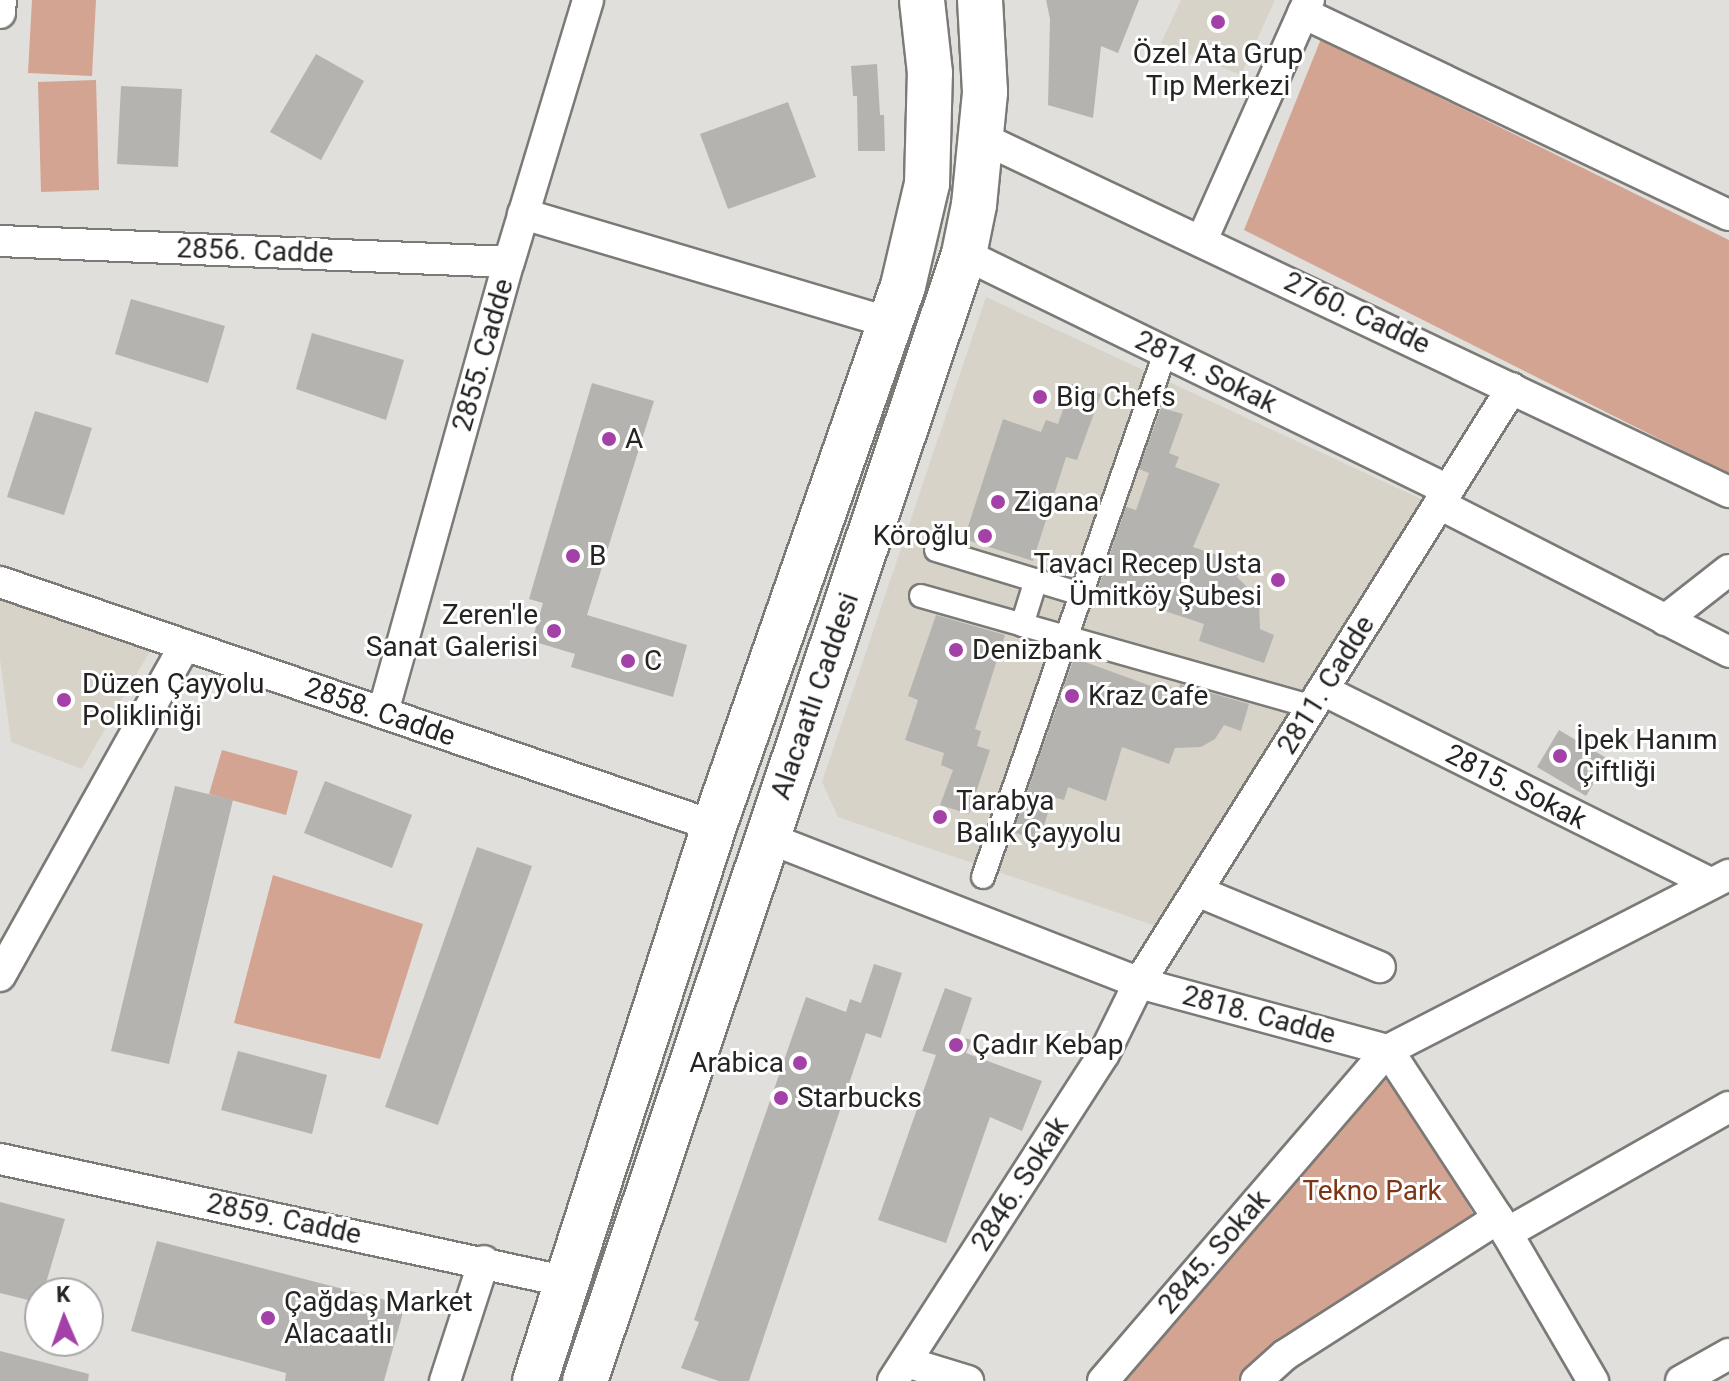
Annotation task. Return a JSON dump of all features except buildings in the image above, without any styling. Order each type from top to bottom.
[{"type":"main road","name":"Alacaatlı Caddesi","points":[[535,1381],[714,826],[903,286],[927,184],[930,73],[922,0]]},
{"type":"main road","name":"Alacaatlı Caddesi","points":[[585,1381],[964,254],[982,138],[985,79],[980,0]]},
{"type":"street","points":[[0,13],[1,0]]},
{"type":"street","name":"2855. Cadde","points":[[383,712],[509,262],[588,0]]},
{"type":"street","points":[[1202,240],[1306,6],[1729,215]]},
{"type":"street","name":"2760. Cadde","points":[[982,138],[1729,492]]},
{"type":"street","points":[[523,214],[891,323]]},
{"type":"street","name":"2856. Cadde","points":[[0,241],[509,262]]},
{"type":"street","name":"2814. Sokak","points":[[964,254],[1165,353],[1444,497],[1665,620],[1729,652]]},
{"type":"street","points":[[983,877],[1165,353]]},
{"type":"street","name":"2811. Cadde","points":[[1139,983],[1512,388]]},
{"type":"street","points":[[936,550],[1081,594]]},
{"type":"street","points":[[1665,620],[1729,570]]},
{"type":"street","points":[[1022,625],[1036,580]]},
{"type":"street","name":"2858. Cadde","points":[[0,582],[714,826]]},
{"type":"street","points":[[921,596],[1066,637],[1318,698]]},
{"type":"street","points":[[0,976],[185,645]]},
{"type":"street","name":"2815. Sokak","points":[[1318,698],[1720,879]]},
{"type":"street","name":"2818. Cadde","points":[[768,838],[1139,983],[1388,1050]]},
{"type":"street","points":[[1593,1381],[1503,1226],[1388,1050],[1720,879]]},
{"type":"street","points":[[1197,891],[1380,967]]},
{"type":"street","name":"2846. Sokak","points":[[899,1371],[1104,1054],[1139,983]]},
{"type":"street","name":"2845. Sokak","points":[[1103,1381],[1388,1050]]},
{"type":"street","points":[[1256,1381],[1285,1355],[1503,1226],[1729,1107]]},
{"type":"street","name":"2859. Cadde","points":[[0,1159],[484,1261],[568,1282]]},
{"type":"street","points":[[445,1381],[484,1261]]},
{"type":"street","points":[[1681,1381],[1729,1354]]},
{"type":"street","points":[[899,1371],[968,1381]]},
{"type":"shaded area","name":"Özel Ata Grup Tıp Merkezi","points":[[1181,0],[1275,0],[1241,75],[1161,43]]},
{"type":"shaded area","points":[[986,297],[1432,504],[1159,927],[838,817],[822,782]]},
{"type":"shaded area","name":"Düzen Çayyolu Polikliniği","points":[[0,593],[154,644],[82,769],[11,742],[0,659]]},
{"type":"green space","points":[[32,0],[96,0],[92,76],[28,73]]},
{"type":"green space","points":[[1321,39],[1729,240],[1729,474],[1244,230]]},
{"type":"green space","points":[[96,80],[99,190],[41,192],[38,82]]},
{"type":"green space","points":[[222,750],[298,771],[286,815],[209,794]]},
{"type":"green space","points":[[273,875],[423,924],[380,1059],[234,1023]]},
{"type":"green space","name":"Tekno Park","points":[[1390,1070],[1474,1215],[1287,1340],[1238,1381],[1117,1381]]},
{"type":"place","name":"Özel Ata Grup Tıp Merkezi","points":[[1218,22]]},
{"type":"place","name":"Big Chefs","points":[[1040,397]]},
{"type":"place","name":"A","points":[[609,439]]},
{"type":"place","name":"Zigana","points":[[998,502]]},
{"type":"place","name":"Köroğlu","points":[[985,536]]},
{"type":"place","name":"B","points":[[573,556]]},
{"type":"place","name":"Tavacı Recep Usta Ümitköy Şubesi","points":[[1278,580]]},
{"type":"place","name":"Zeren'le Sanat Galerisi","points":[[554,631]]},
{"type":"place","name":"Denizbank","points":[[956,650]]},
{"type":"place","name":"C","points":[[628,661]]},
{"type":"place","name":"Kraz Cafe","points":[[1072,696]]},
{"type":"place","name":"Düzen Çayyolu Polikliniği","points":[[64,700]]},
{"type":"place","name":"İpek Hanım Çiftliği","points":[[1560,756]]},
{"type":"place","name":"Tarabya Balık Çayyolu","points":[[940,817]]},
{"type":"place","name":"Çadır Kebap","points":[[956,1045]]},
{"type":"place","name":"Arabica","points":[[800,1063]]},
{"type":"place","name":"Starbucks","points":[[781,1098]]},
{"type":"place","name":"Çağdaş Market Alacaatlı","points":[[268,1318]]}]
